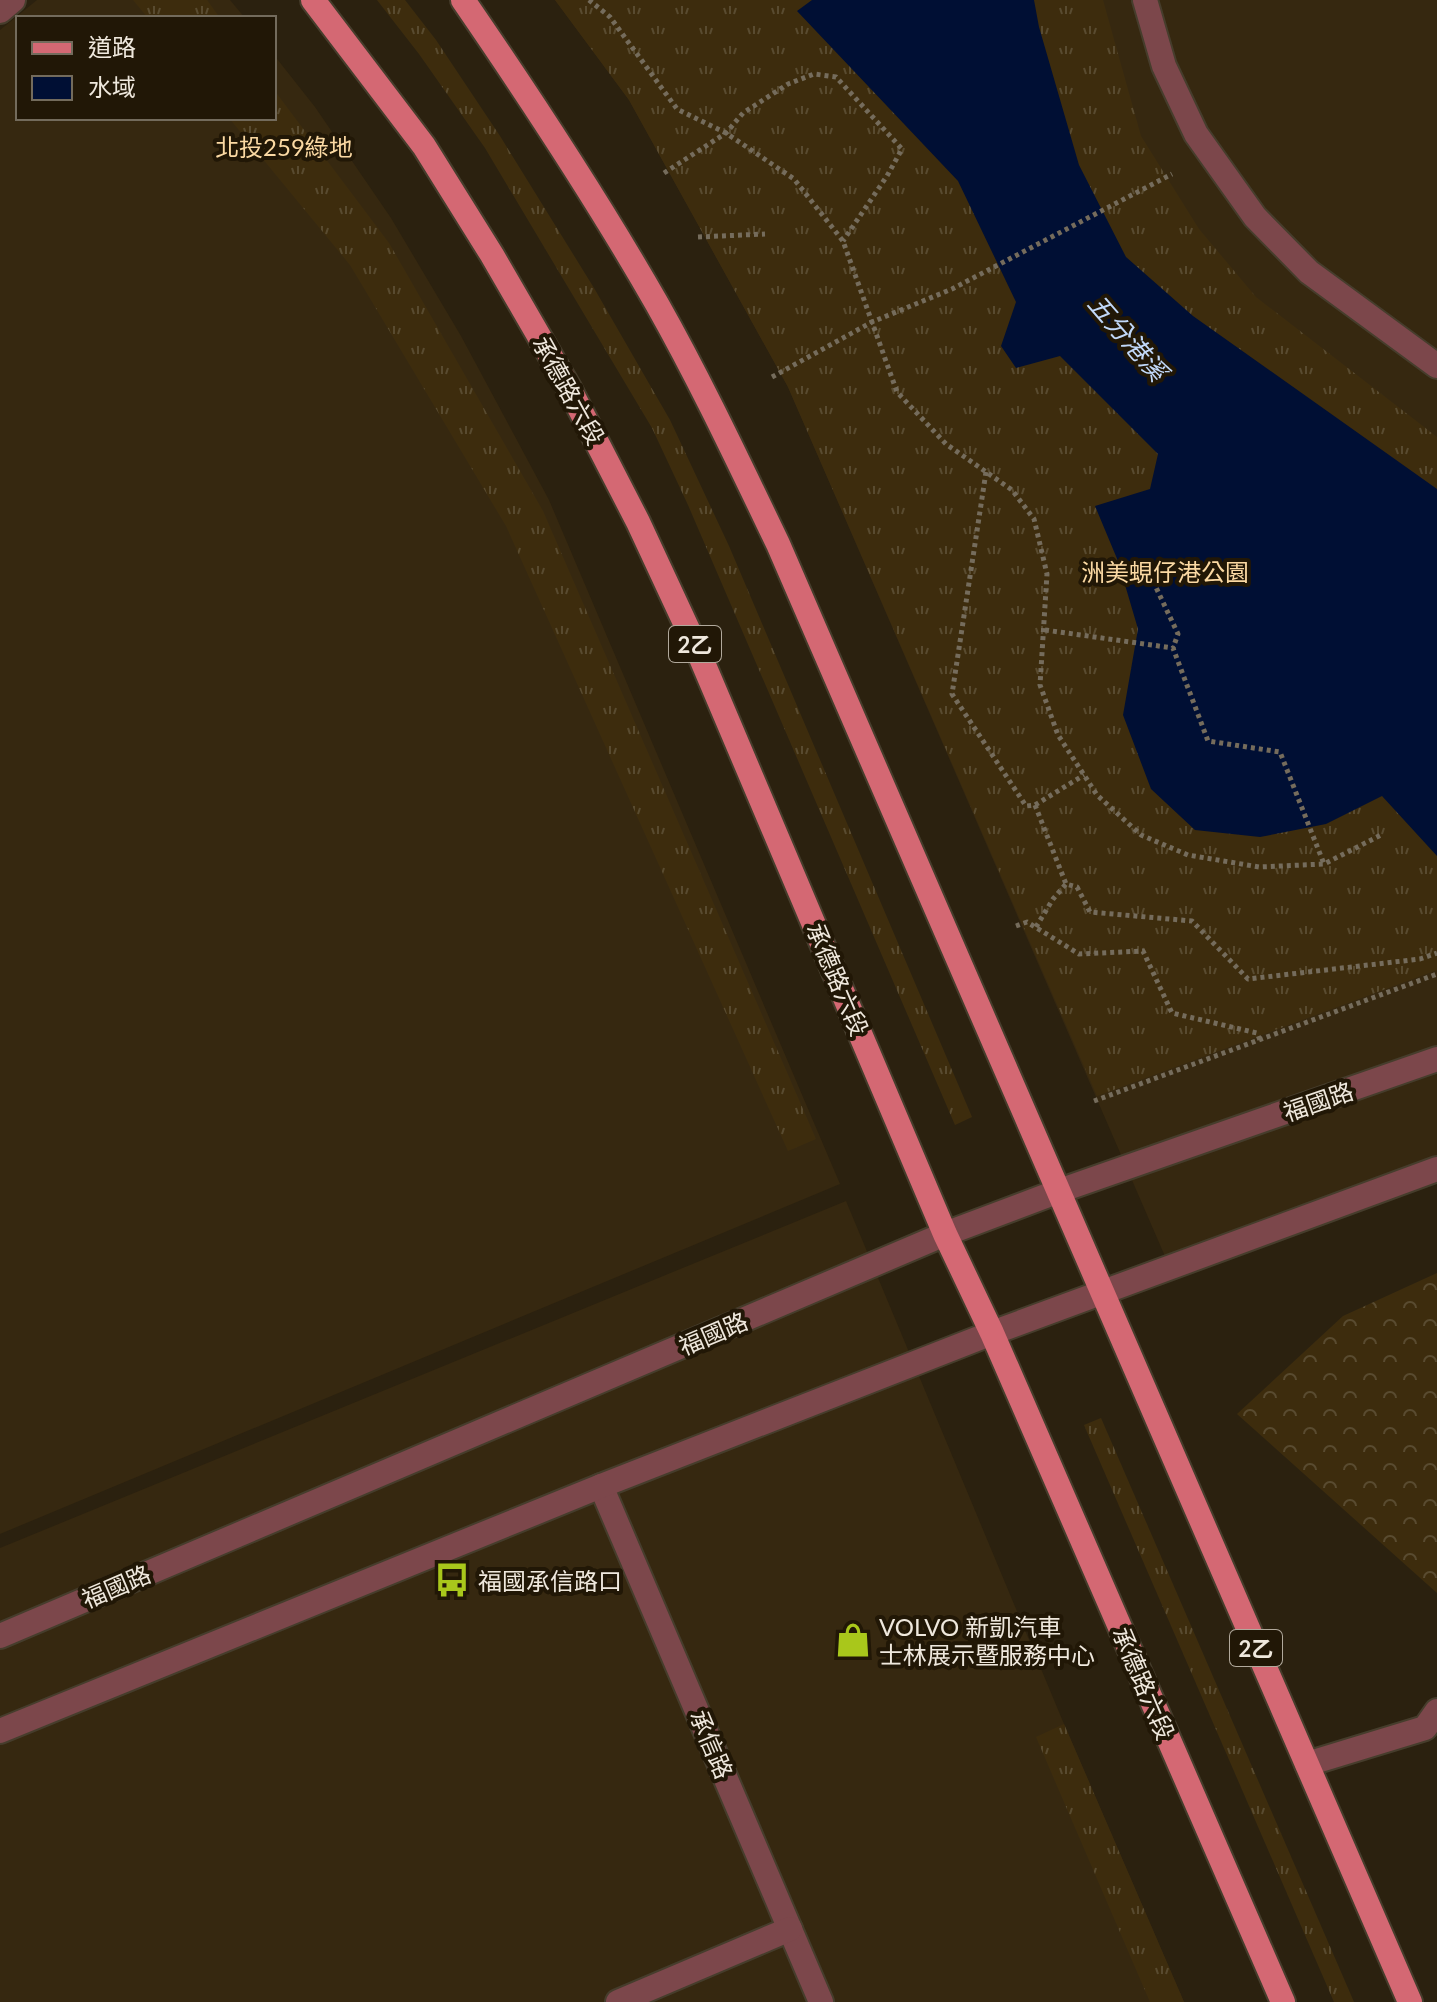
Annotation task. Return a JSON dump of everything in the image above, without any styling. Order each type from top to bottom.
[{"type":"main road","name":"承德路六段","points":[[313,0],[424,146],[492,255],[590,428],[638,522],[698,651],[945,1234],[992,1333],[1283,2002]]},
{"type":"main road","name":"2乙","points":[[463,0],[557,136],[657,304],[713,408],[778,544],[1410,2002]]},
{"type":"street","points":[[0,11],[13,0]]},
{"type":"street","points":[[1145,0],[1164,66],[1196,134],[1255,217],[1309,272],[1437,366]]},
{"type":"street","name":"福國路","points":[[0,1636],[945,1234],[1437,1059]]},
{"type":"street","points":[[0,1731],[601,1486],[992,1333],[1437,1169]]},
{"type":"street","name":"承信路","points":[[601,1486],[821,2002]]},
{"type":"street","points":[[1307,1764],[1425,1728],[1437,1711]]},
{"type":"street","points":[[618,2002],[790,1929]]},
{"type":"path","points":[[589,0],[610,17],[677,109],[726,133],[794,179],[843,241],[897,392],[946,444],[1012,490],[1034,519],[1047,574],[1040,685],[1058,735],[1097,795],[1141,835],[1188,855],[1259,867],[1324,864],[1381,835]]},
{"type":"path","points":[[664,173],[726,133],[743,113],[788,84],[814,74],[836,77],[902,149],[843,241]]},
{"type":"path","points":[[772,377],[872,322],[952,289],[1172,174]]},
{"type":"path","points":[[698,237],[765,234]]},
{"type":"path","points":[[986,472],[952,694],[1026,806],[1035,805],[1084,775]]},
{"type":"path","points":[[1153,581],[1178,634],[1173,648],[1208,741],[1280,752],[1324,864]]},
{"type":"path","points":[[1045,630],[1173,648]]},
{"type":"path","points":[[1035,805],[1066,884]]},
{"type":"path","points":[[1036,927],[1066,884]]},
{"type":"path","points":[[1066,884],[1077,887],[1090,912],[1192,921],[1248,979],[1420,959],[1437,953]]},
{"type":"path","points":[[1016,926],[1027,922],[1079,954],[1143,951],[1172,1013],[1257,1033],[1260,1040]]},
{"type":"path","points":[[1094,1101],[1437,974]]},
{"type":"shaded area","points":[[37,0],[230,0],[243,16],[17,16]]},
{"type":"shaded area","name":"洲美蜆仔港公園","points":[[555,0],[1437,0],[1437,1179],[1174,1277],[788,387],[629,100]]},
{"type":"shaded area","points":[[16,17],[16,120],[276,120],[276,58],[315,107],[391,218],[461,336],[549,500],[840,1184],[0,1534],[0,30]]},
{"type":"shaded area","points":[[846,1201],[1064,1724],[1184,2002],[0,2002],[0,1548]]},
{"type":"green space","points":[[133,0],[207,0],[219,16],[146,16]]},
{"type":"green space","points":[[377,0],[405,0],[436,40],[594,288],[670,420],[729,546],[972,1117],[955,1125],[652,428],[485,148]]},
{"type":"green space","name":"洲美蜆仔港公園","points":[[555,0],[1103,0],[1141,136],[1199,229],[1256,297],[1437,437],[1437,970],[1097,1096],[788,387],[629,100]]},
{"type":"green space","name":"北投259綠地","points":[[276,93],[389,243],[543,511],[816,1139],[788,1151],[506,526],[350,265],[231,120],[276,120]]},
{"type":"green space","points":[[1437,1273],[1437,1593],[1237,1414],[1343,1316]]},
{"type":"green space","points":[[1101,1418],[1354,2002],[1334,2002],[1084,1425]]},
{"type":"green space","points":[[1064,1724],[1184,2002],[1150,2002],[1036,1737]]},
{"type":"water","name":"五分港溪","points":[[812,0],[1034,0],[1079,165],[1126,257],[1193,316],[1437,489],[1437,856],[1382,796],[1326,824],[1260,837],[1195,830],[1151,789],[1123,715],[1138,629],[1118,561],[1095,506],[1150,489],[1158,454],[1060,356],[1016,368],[1001,346],[1016,302],[958,181],[797,11]]},
{"type":"place","name":"福國承信路口","points":[[452,1580]]},
{"type":"place","name":"VOLVO 新凱汽車 士林展示暨服務中心","points":[[853,1640]]}]
